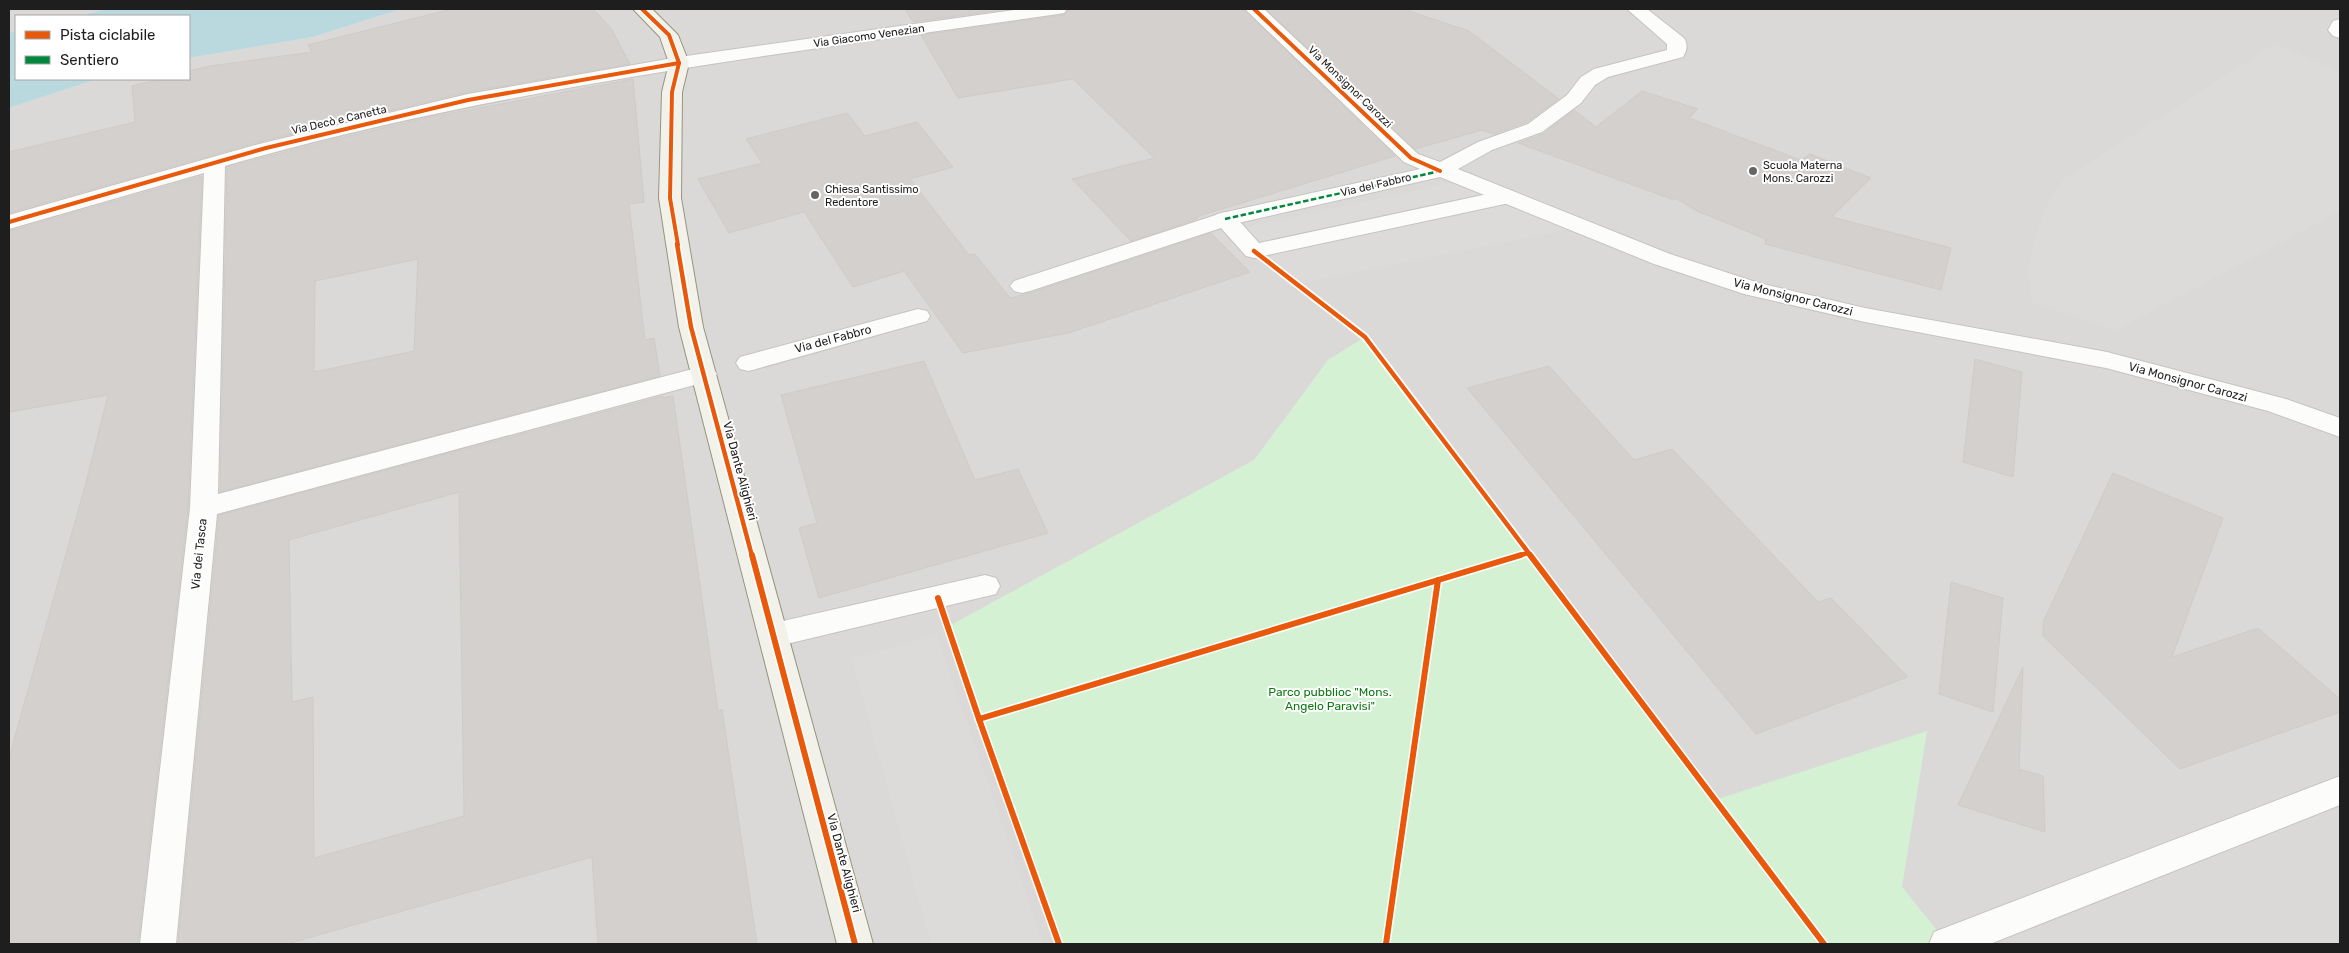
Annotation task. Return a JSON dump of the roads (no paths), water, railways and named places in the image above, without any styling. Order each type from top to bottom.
[{"type":"main road","points":[[642,9],[669,35],[679,63]]},
{"type":"main road","name":"Via Dante Alighieri","points":[[679,63],[672,92],[670,198],[691,327],[855,944]]},
{"type":"street","name":"Via Giacomo Venezian","points":[[679,63],[1058,9]]},
{"type":"street","name":"Via Monsignor Carozzi","points":[[1254,9],[1411,158],[1662,259],[1752,289],[1865,315],[2107,360],[2276,405],[2340,428]]},
{"type":"street","name":"Via del Fabbro","points":[[1022,286],[1225,219],[1440,171],[1485,146],[1535,128],[1574,99],[1588,81],[1601,73],[1676,53],[1677,42],[1636,9]]},
{"type":"street","points":[[2340,25],[2337,30],[2340,32]]},
{"type":"street","name":"Via Decò e Canetta","points":[[9,222],[266,148],[468,100],[679,63]]},
{"type":"street","name":"Via dei Tasca","points":[[158,944],[204,508],[214,162]]},
{"type":"street","points":[[1225,219],[1254,251],[1506,197]]},
{"type":"street","name":"Via del Fabbro","points":[[749,362],[918,316]]},
{"type":"street","points":[[204,508],[704,374]]},
{"type":"street","points":[[774,635],[985,586]]},
{"type":"street","points":[[1947,944],[2340,790]]},
{"type":"water","points":[[107,9],[401,9],[313,37],[190,58],[190,15],[81,15]]},
{"type":"water","points":[[15,31],[15,80],[94,80],[9,108],[9,33]]},
{"type":"place","name":"Scuola Materna Mons. Carozzi","points":[[1753,171]]},
{"type":"place","name":"Chiesa Santissimo Redentore","points":[[815,195]]},
{"type":"park label","name":"Parco pubblioc \"Mons. Angelo Paravisi\"","points":[[1330,699]]}]
